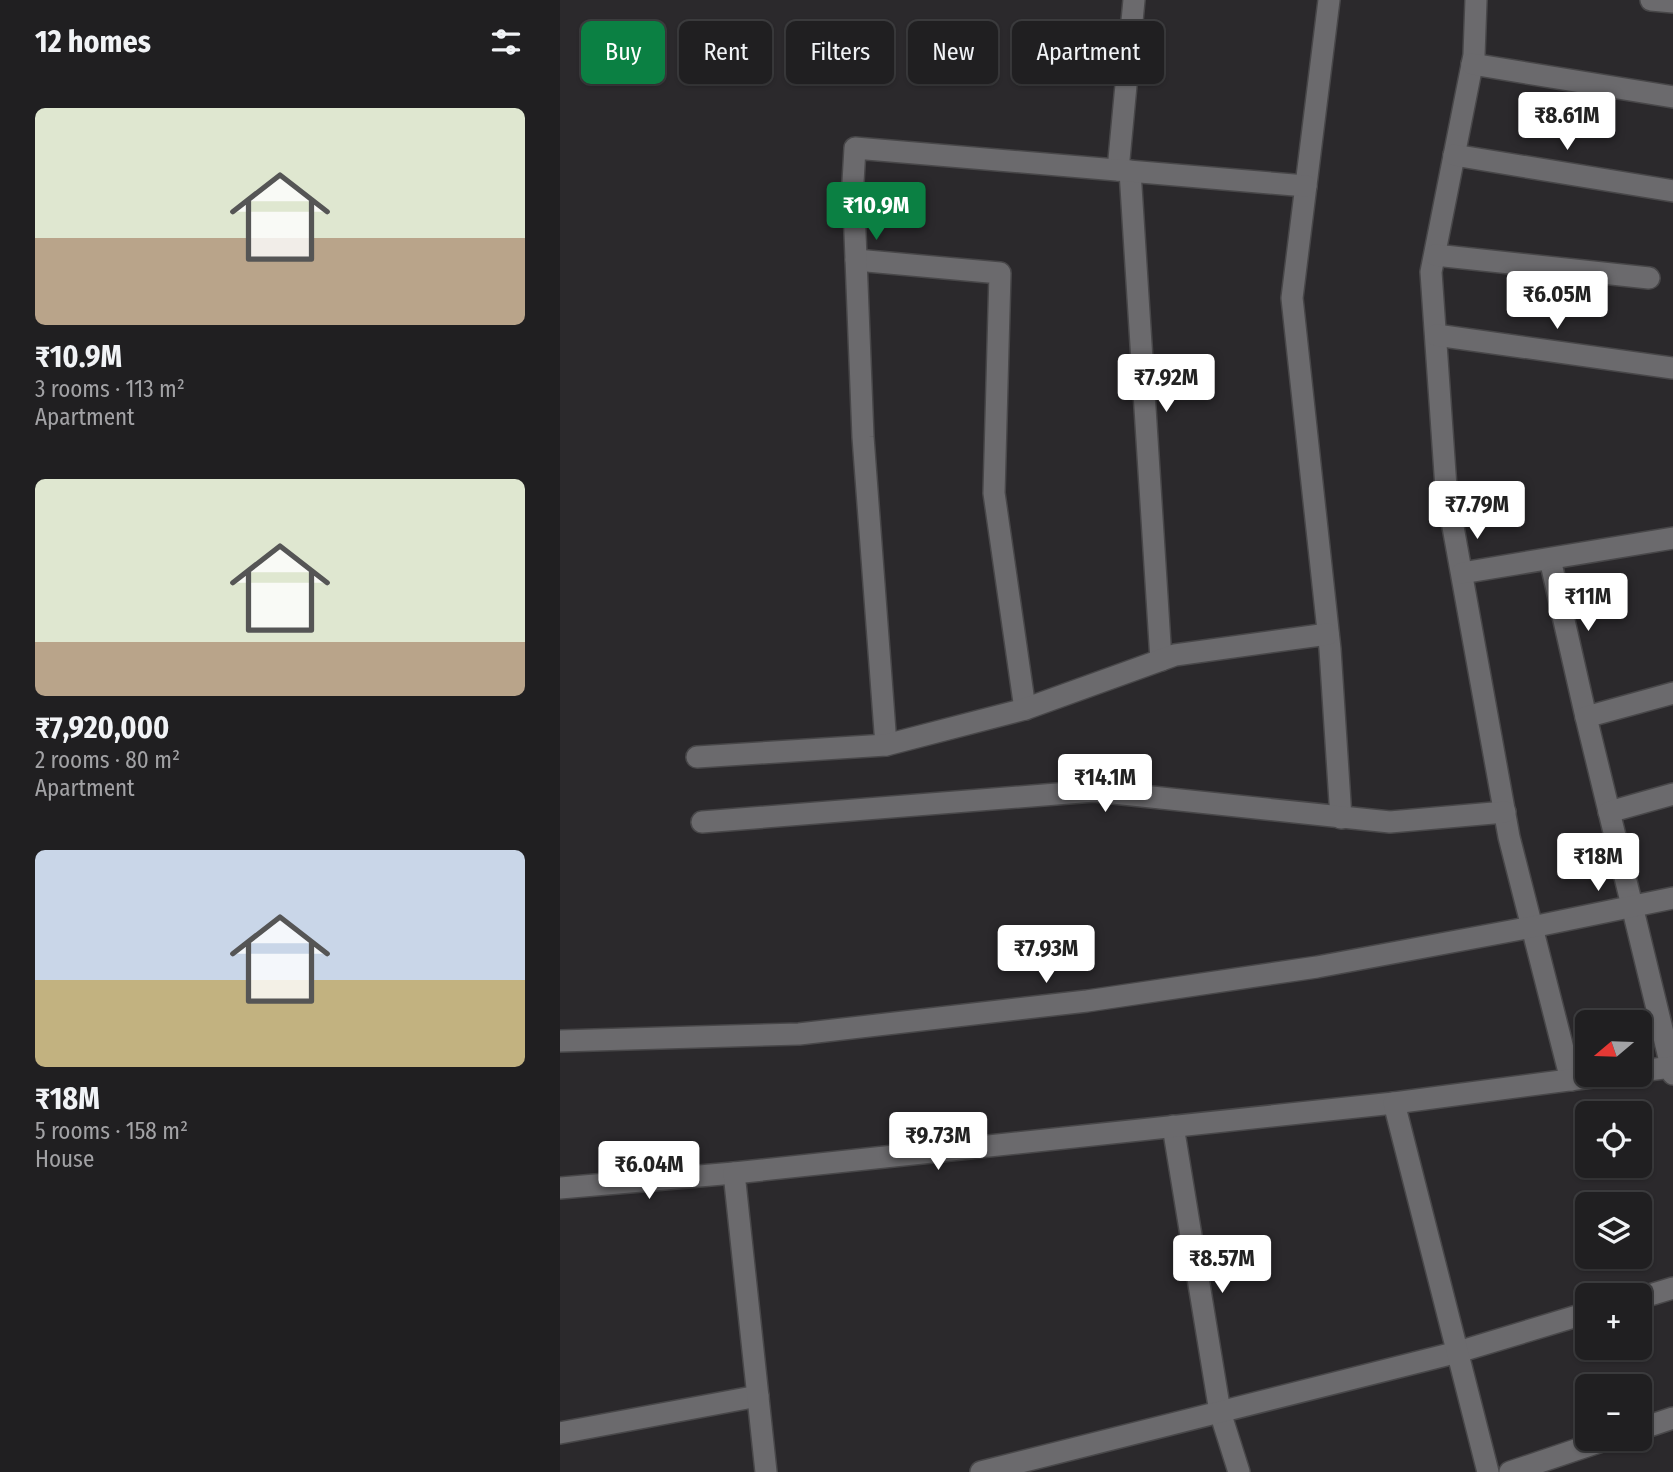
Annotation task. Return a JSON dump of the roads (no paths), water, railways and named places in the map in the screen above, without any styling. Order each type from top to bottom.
[{"type":"street","points":[[1134,0],[1124,171],[1161,660]]},
{"type":"street","points":[[1329,0],[1292,298],[1328,634],[1340,818]]},
{"type":"street","points":[[1476,0],[1472,64],[1431,272],[1446,488],[1505,812],[1571,1080]]},
{"type":"street","points":[[1651,0],[1673,2]]},
{"type":"street","points":[[1472,64],[1673,97]]},
{"type":"street","points":[[886,745],[863,437],[853,182],[855,148],[1306,186]]},
{"type":"street","points":[[1454,155],[1673,191]]},
{"type":"street","points":[[1434,255],[1649,278]]},
{"type":"street","points":[[856,260],[1000,273],[994,493],[1025,709]]},
{"type":"street","points":[[1436,335],[1673,368]]},
{"type":"street","points":[[1462,573],[1673,538]]},
{"type":"street","points":[[1550,559],[1672,1069],[1652,1070]]},
{"type":"street","points":[[697,757],[886,745],[1025,709],[1175,655],[1328,634]]},
{"type":"street","points":[[1586,717],[1673,693]]},
{"type":"street","points":[[702,822],[1094,791],[1390,822],[1505,812]]},
{"type":"street","points":[[1609,812],[1673,794]]},
{"type":"street","points":[[560,1041],[799,1034],[1087,1001],[1317,967],[1673,898]]},
{"type":"street","points":[[560,1188],[734,1173],[1394,1103],[1575,1079]]},
{"type":"street","points":[[1394,1103],[1488,1472]]},
{"type":"street","points":[[1173,1126],[1220,1412],[1240,1472]]},
{"type":"street","points":[[734,1173],[766,1472]]},
{"type":"street","points":[[1652,1294],[1673,1288]]},
{"type":"street","points":[[981,1472],[1458,1352],[1575,1317]]},
{"type":"street","points":[[560,1433],[758,1396]]},
{"type":"street","points":[[1652,1425],[1673,1418]]},
{"type":"street","points":[[1510,1472],[1575,1450]]}]
